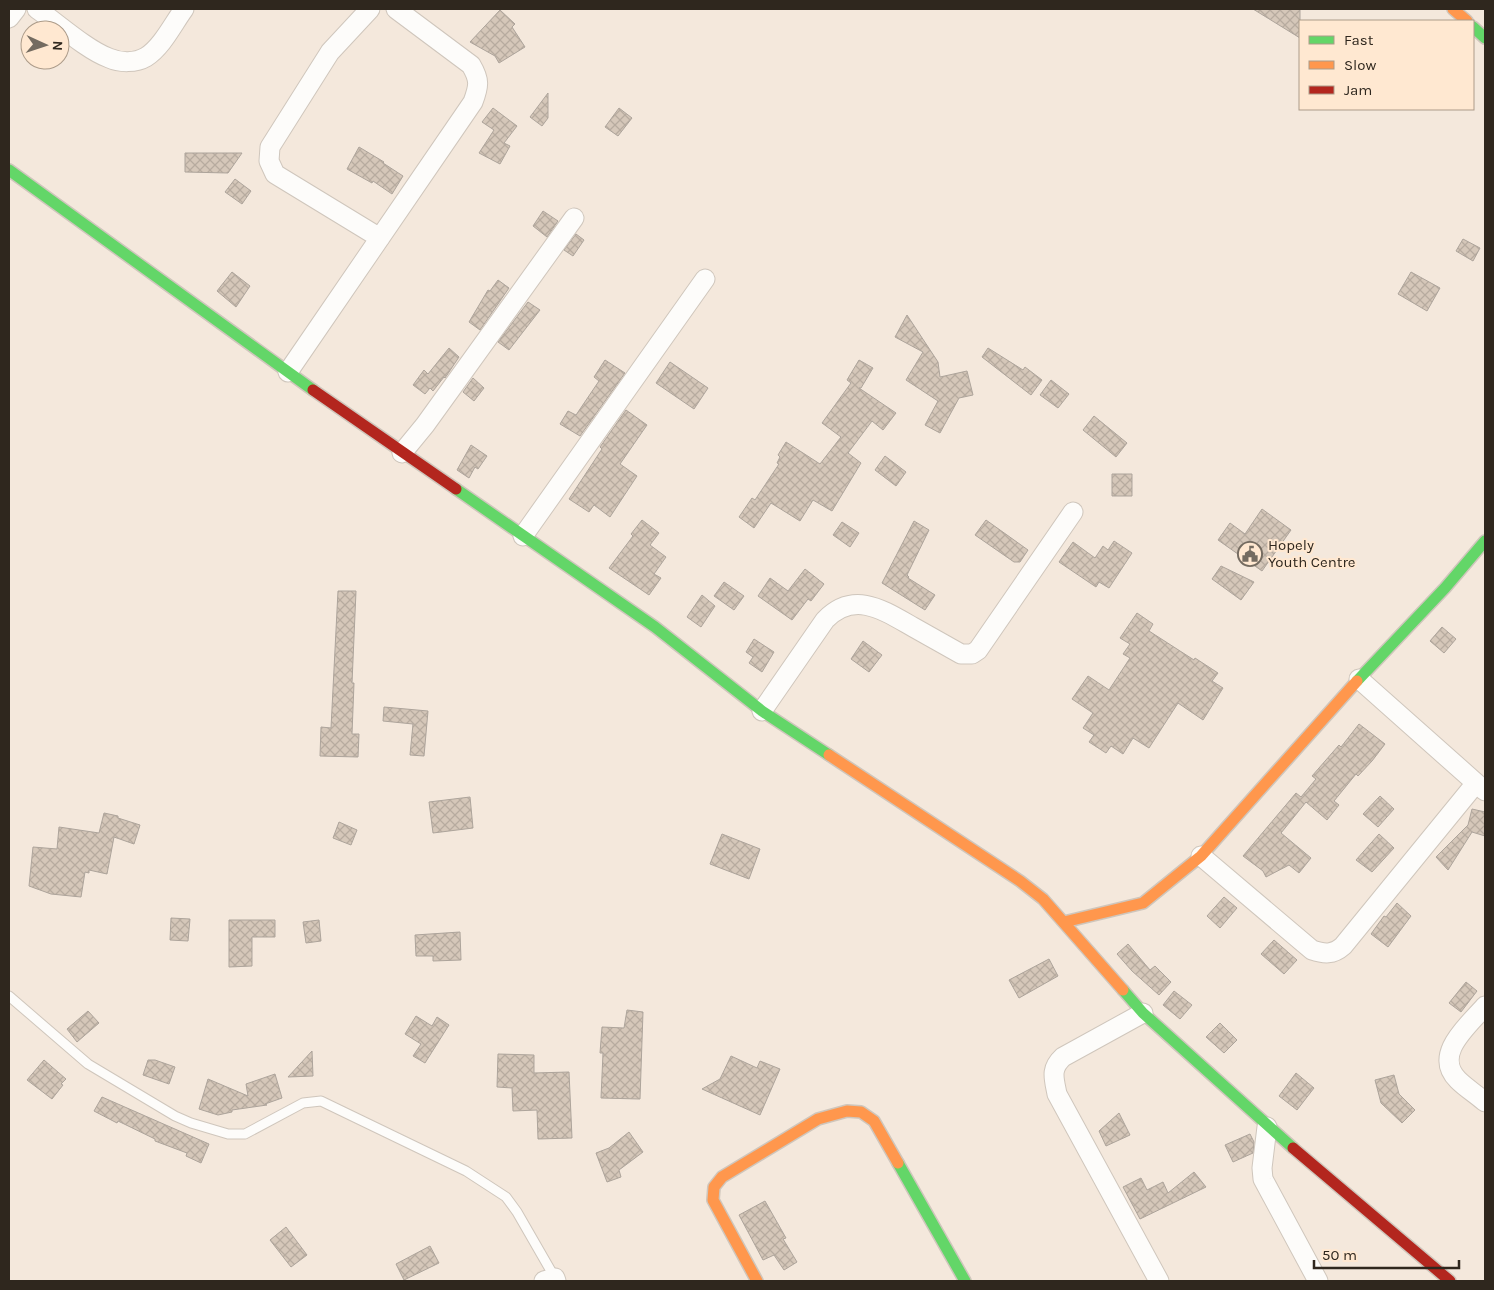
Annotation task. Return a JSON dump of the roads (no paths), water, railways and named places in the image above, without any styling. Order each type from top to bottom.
[{"type":"street","points":[[9,18],[16,9]]},
{"type":"street","points":[[37,9],[92,48],[110,58],[124,62],[146,57],[159,45],[184,9]]},
{"type":"street","points":[[370,9],[330,52],[270,148],[269,161],[276,174],[380,238]]},
{"type":"street","points":[[288,372],[473,102],[477,90],[478,76],[471,64],[396,9]]},
{"type":"street","points":[[1453,9],[1466,20]]},
{"type":"street","points":[[1474,28],[1485,38]]},
{"type":"street","points":[[9,170],[288,372],[655,626],[762,711],[1020,881],[1043,899],[1144,1013],[1267,1127],[1448,1281]]},
{"type":"street","points":[[402,452],[425,426],[574,218]]},
{"type":"street","points":[[523,536],[705,279]]},
{"type":"street","points":[[762,711],[825,620],[832,612],[842,606],[870,605],[884,610],[961,654],[972,654],[978,650],[1073,512]]},
{"type":"street","points":[[1064,922],[1144,903],[1201,856],[1359,679],[1446,588],[1485,541]]},
{"type":"street","points":[[1201,856],[1312,950],[1328,954],[1338,951],[1343,946],[1480,787],[1359,679]]},
{"type":"street","points":[[1485,1006],[1456,1040],[1448,1060],[1450,1070],[1457,1079],[1485,1102]]},
{"type":"street","points":[[1144,1013],[1063,1057],[1056,1063],[1053,1073],[1057,1094],[1159,1281]]},
{"type":"street","points":[[757,1281],[713,1200],[713,1191],[716,1183],[722,1177],[818,1119],[832,1114],[857,1110],[866,1113],[874,1120],[965,1281]]},
{"type":"street","points":[[1267,1127],[1262,1168],[1263,1179],[1318,1281]]},
{"type":"lane","points":[[9,996],[88,1064],[175,1116],[191,1123],[228,1134],[245,1134],[303,1103],[321,1100],[466,1171],[506,1198],[517,1212],[552,1280]]},
{"type":"place","name":"Hopely Youth Centre","points":[[1250,554]]}]
